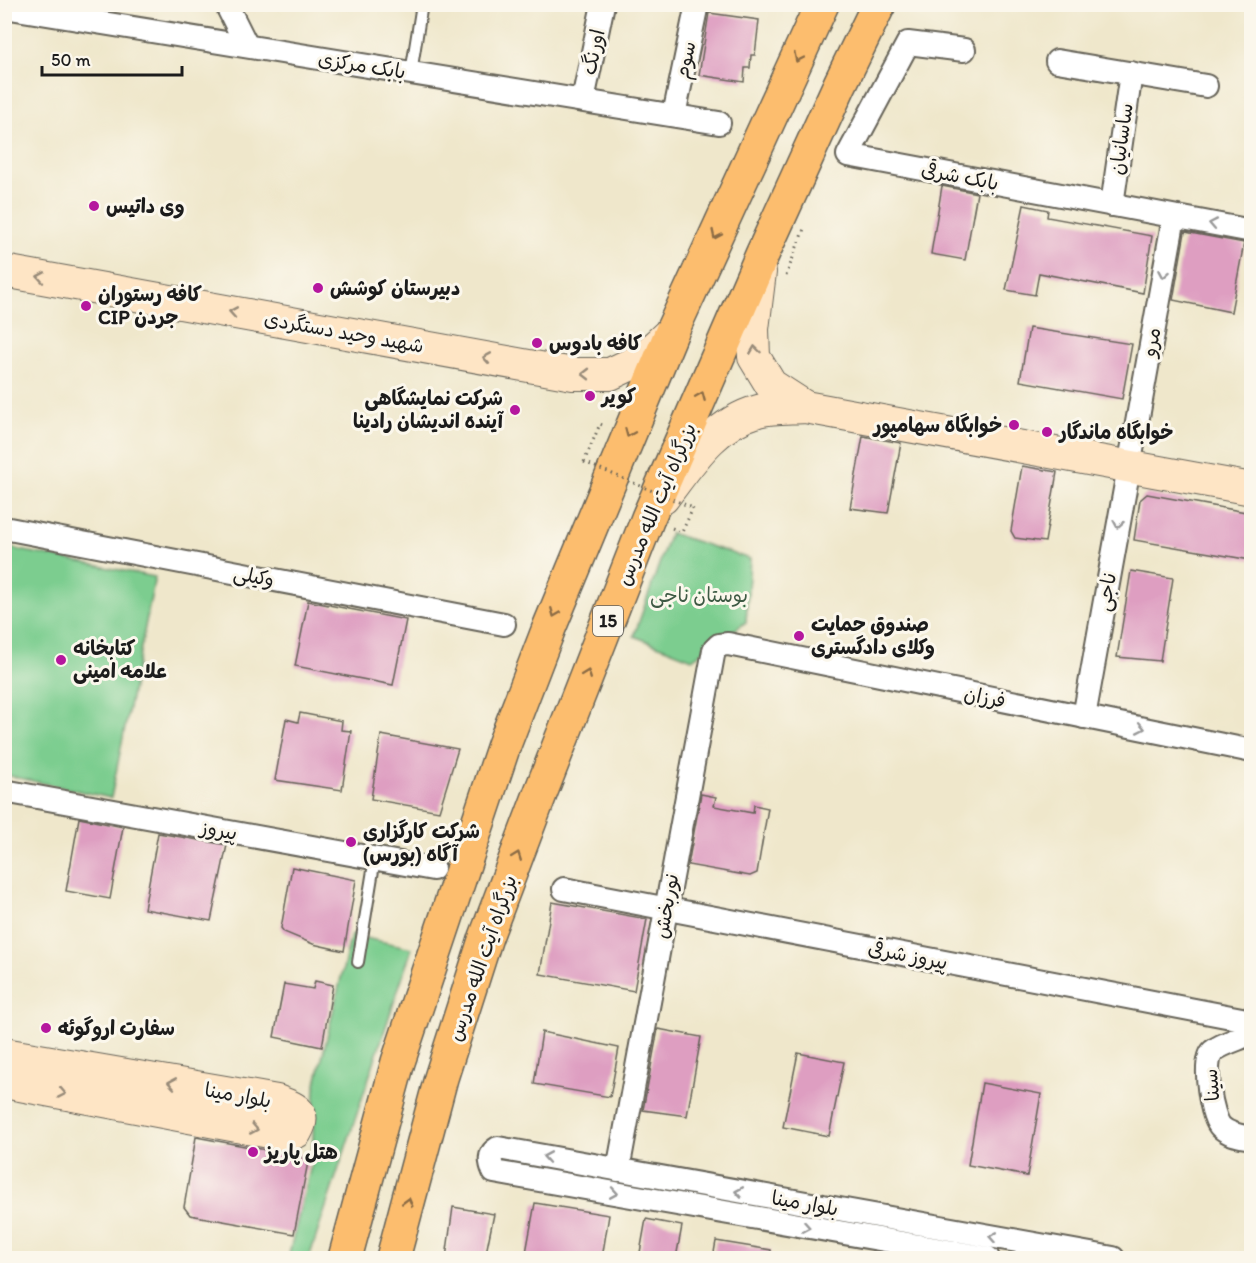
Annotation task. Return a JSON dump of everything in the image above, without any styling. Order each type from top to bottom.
[{"type":"highway","points":[[345,1258],[398,1062],[504,746],[554,617],[672,331],[822,4]]},
{"type":"highway","name":"بزرگراه آیت الله مدرس","points":[[393,1258],[441,1078],[486,937],[648,518],[762,255],[879,4]]},
{"type":"main road","points":[[762,255],[753,329],[754,357],[771,385],[805,407]]},
{"type":"main road","name":"شهید وحید دستگردی","points":[[4,271],[573,374],[610,374],[642,359],[672,331]]},
{"type":"main road","points":[[648,518],[710,439],[729,423],[759,411],[805,407],[1251,489]]},
{"type":"main road","name":"بلوار مینا","points":[[4,1054],[277,1101],[296,1109],[301,1116],[300,1125],[296,1132],[285,1134],[4,1082]]},
{"type":"street","points":[[226,4],[247,46]]},
{"type":"street","name":"اورنگ","points":[[583,100],[603,4]]},
{"type":"street","name":"سوم","points":[[674,115],[697,4]]},
{"type":"street","name":"بابک مرکزی","points":[[4,7],[719,123]]},
{"type":"street","name":"بابک شرقی","points":[[964,50],[908,43],[848,155],[1251,231]]},
{"type":"street","points":[[1057,61],[1206,86]]},
{"type":"street","name":"ساسانیان","points":[[1112,205],[1131,74]]},
{"type":"street","name":"مرو","points":[[1129,467],[1174,217]]},
{"type":"street","name":"ناجی","points":[[1084,717],[1129,467]]},
{"type":"street","name":"وكيلی","points":[[4,528],[504,624]]},
{"type":"street","name":"فرزان","points":[[719,645],[728,644],[1251,751]]},
{"type":"street","name":"نوربخش","points":[[618,1170],[714,650],[719,645]]},
{"type":"street","name":"پیروز","points":[[4,791],[433,869]]},
{"type":"street","name":"پیروز شرقی","points":[[564,889],[1251,1021]]},
{"type":"street","name":"سینا","points":[[1251,1033],[1213,1051],[1207,1066],[1214,1118],[1231,1134],[1251,1138]]},
{"type":"street","name":"بلوار مینا","points":[[988,1258],[494,1172],[491,1158],[494,1151],[498,1149],[1113,1258]]},
{"type":"lane","points":[[411,73],[422,4]]},
{"type":"lane","points":[[358,962],[375,858]]},
{"type":"path","points":[[600,424],[584,462],[693,508],[682,532]]},
{"type":"green space","name":"بوستان ناجی","points":[[670,533],[750,559],[746,622],[692,659],[634,636]]},
{"type":"green space","points":[[5,547],[155,577],[111,798],[5,775]]},
{"type":"green space","points":[[351,935],[412,948],[309,1258],[288,1258],[312,1162],[315,1088]]},
{"type":"building","points":[[709,13],[759,20],[755,55],[751,55],[750,68],[745,68],[744,82],[699,75]]},
{"type":"building","points":[[942,186],[977,193],[965,260],[931,254]]},
{"type":"building","points":[[1024,205],[1048,210],[1047,217],[1152,236],[1143,293],[1039,273],[1035,295],[1006,290]]},
{"type":"building","points":[[1185,232],[1244,243],[1231,312],[1173,300]]},
{"type":"building","points":[[1029,328],[1132,344],[1122,399],[1020,381]]},
{"type":"building","points":[[863,436],[901,443],[888,513],[850,508]]},
{"type":"building","points":[[1022,466],[1057,472],[1045,542],[1015,538],[1011,531]]},
{"type":"building","points":[[1147,494],[1251,513],[1251,560],[1134,540],[1140,500]]},
{"type":"building","points":[[1131,571],[1173,578],[1160,661],[1117,657]]},
{"type":"building","points":[[308,601],[406,620],[393,685],[295,666]]},
{"type":"building","points":[[300,713],[342,721],[341,730],[351,731],[342,790],[275,780],[286,719],[298,722]]},
{"type":"building","points":[[381,735],[458,749],[439,811],[371,799]]},
{"type":"building","points":[[701,794],[716,797],[714,806],[753,813],[754,805],[768,808],[757,873],[750,876],[688,865]]},
{"type":"building","points":[[79,818],[123,827],[110,899],[66,891]]},
{"type":"building","points":[[158,833],[227,845],[211,921],[144,909]]},
{"type":"building","points":[[292,867],[356,880],[344,951],[313,944],[284,932],[281,928]]},
{"type":"building","points":[[552,902],[647,919],[634,991],[540,974]]},
{"type":"building","points":[[315,981],[333,985],[322,1047],[274,1037],[284,984],[313,989]]},
{"type":"building","points":[[658,1029],[701,1037],[687,1116],[643,1110]]},
{"type":"building","points":[[542,1032],[619,1048],[610,1097],[534,1084]]},
{"type":"building","points":[[798,1053],[844,1062],[829,1136],[783,1127]]},
{"type":"building","points":[[982,1083],[1041,1094],[1027,1176],[968,1165]]},
{"type":"building","points":[[196,1137],[282,1153],[297,1153],[308,1162],[294,1234],[190,1215],[184,1207]]},
{"type":"building","points":[[535,1203],[609,1215],[602,1258],[525,1258]]},
{"type":"building","points":[[453,1207],[494,1214],[485,1258],[446,1258]]},
{"type":"building","points":[[646,1219],[682,1226],[676,1258],[639,1258]]},
{"type":"building","points":[[716,1241],[771,1250],[771,1258],[713,1258]]},
{"type":"place","name":"وی داتیس","points":[[94,206]]},
{"type":"place","name":"دبیرستان کوشش","points":[[318,288]]},
{"type":"place","name":"كافه رستوران CIP جردن","points":[[86,306]]},
{"type":"place","name":"کافه بادوس","points":[[537,343]]},
{"type":"place","name":"کویر","points":[[590,396]]},
{"type":"place","name":"شرکت نمایشگاهی آینده اندیشان رادینا","points":[[515,410]]},
{"type":"place","name":"خوابگاه سهامپور","points":[[1014,425]]},
{"type":"place","name":"خوابگاه ماندگار","points":[[1047,432]]},
{"type":"place","name":"صندوق حمایت وکلای دادگستری","points":[[799,636]]},
{"type":"place","name":"کتابخانه علامه امینی","points":[[61,660]]},
{"type":"place","name":"شرکت کارگزاری آگاه (بورس)","points":[[351,842]]},
{"type":"place","name":"سفارت اروگوئه","points":[[46,1028]]},
{"type":"place","name":"هتل پاریز","points":[[253,1152]]}]
